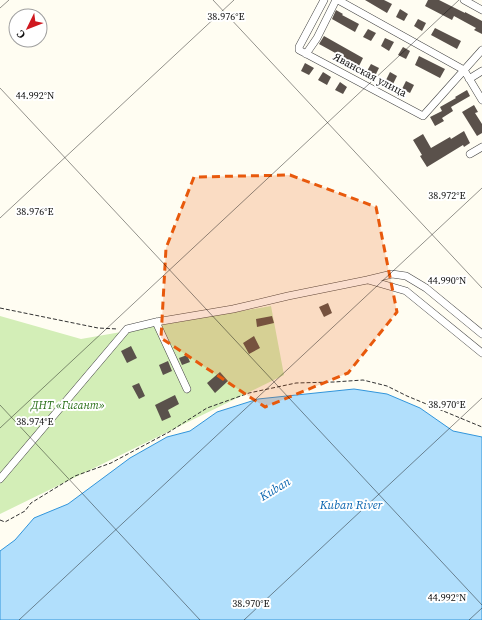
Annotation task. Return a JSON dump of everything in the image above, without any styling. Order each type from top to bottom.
[{"type":"street","points":[[324,0],[299,50],[306,54],[317,38],[337,0],[464,70],[482,100]]},
{"type":"street","points":[[464,0],[482,10]]},
{"type":"street","points":[[464,70],[482,50]]},
{"type":"street","name":"Яванская улица","points":[[306,54],[423,116],[464,70]]},
{"type":"street","points":[[470,78],[482,71]]},
{"type":"street","points":[[470,154],[482,147]]},
{"type":"street","points":[[0,478],[127,329],[156,322],[233,309],[392,274],[406,276],[426,288],[482,334]]},
{"type":"street","points":[[367,280],[406,291],[482,353]]},
{"type":"street","points":[[156,322],[187,389]]},
{"type":"path","points":[[0,308],[98,328],[127,329]]},
{"type":"path","points":[[0,520],[5,522],[25,511],[31,503],[75,476],[111,463],[169,432],[207,408],[249,393],[296,383],[364,380],[386,386],[482,427]]},
{"type":"highlighted area","points":[[290,175],[376,207],[397,312],[348,373],[265,407],[161,338],[166,248],[194,177]]},
{"type":"green space","name":"ДНТ «Гигант»","points":[[271,306],[284,375],[0,514],[0,316],[81,339]]},
{"type":"water","name":"Kuban River","points":[[354,389],[387,394],[420,408],[453,431],[482,437],[482,620],[0,620],[0,551],[15,540],[34,518],[68,504],[130,458],[167,437],[190,431],[217,412],[258,399]]},
{"type":"building","points":[[365,0],[384,0],[392,4],[387,13]]},
{"type":"building","points":[[428,0],[439,0],[482,21],[482,34],[474,30],[476,28],[454,16],[452,20],[425,6]]},
{"type":"building","points":[[400,9],[408,14],[404,21],[396,17]]},
{"type":"building","points":[[336,10],[359,24],[355,32],[332,19]]},
{"type":"building","points":[[418,19],[426,23],[422,31],[414,26]]},
{"type":"building","points":[[435,28],[461,41],[457,49],[431,35]]},
{"type":"building","points":[[368,29],[376,33],[371,41],[363,37]]},
{"type":"building","points":[[324,36],[363,58],[359,66],[319,44]]},
{"type":"building","points":[[385,38],[394,42],[389,51],[381,46]]},
{"type":"building","points":[[403,47],[410,51],[406,59],[398,55]]},
{"type":"building","points":[[419,56],[445,69],[440,78],[415,65]]},
{"type":"building","points":[[305,63],[314,68],[309,75],[301,71]]},
{"type":"building","points":[[371,64],[379,68],[375,76],[367,71]]},
{"type":"building","points":[[323,72],[331,77],[327,85],[318,80]]},
{"type":"building","points":[[390,72],[397,76],[393,84],[386,80]]},
{"type":"building","points":[[406,81],[414,85],[410,93],[402,89]]},
{"type":"building","points":[[340,82],[347,87],[343,94],[335,90]]},
{"type":"building","points":[[467,90],[470,96],[451,107],[453,111],[442,118],[444,121],[435,126],[430,117],[442,111],[440,107]]},
{"type":"building","points":[[474,105],[478,112],[475,113],[482,124],[482,133],[477,136],[462,112]]},
{"type":"building","points":[[464,131],[470,143],[464,147],[463,145],[427,167],[413,140],[423,134],[431,148]]},
{"type":"building","points":[[328,303],[332,313],[324,317],[319,307]]},
{"type":"building","points":[[272,316],[274,323],[257,327],[256,319]]},
{"type":"building","points":[[254,336],[260,348],[249,354],[243,343]]},
{"type":"building","points":[[131,346],[137,358],[127,363],[121,351]]},
{"type":"building","points":[[187,355],[190,362],[182,365],[179,358]]},
{"type":"building","points":[[168,361],[172,371],[163,375],[159,365]]},
{"type":"building","points":[[220,372],[228,381],[215,393],[207,383]]},
{"type":"building","points":[[139,383],[145,396],[139,399],[132,386]]},
{"type":"building","points":[[175,395],[179,404],[168,410],[171,417],[162,421],[155,405]]},
{"type":"water label","name":"Kuban","points":[[275,489]]}]
